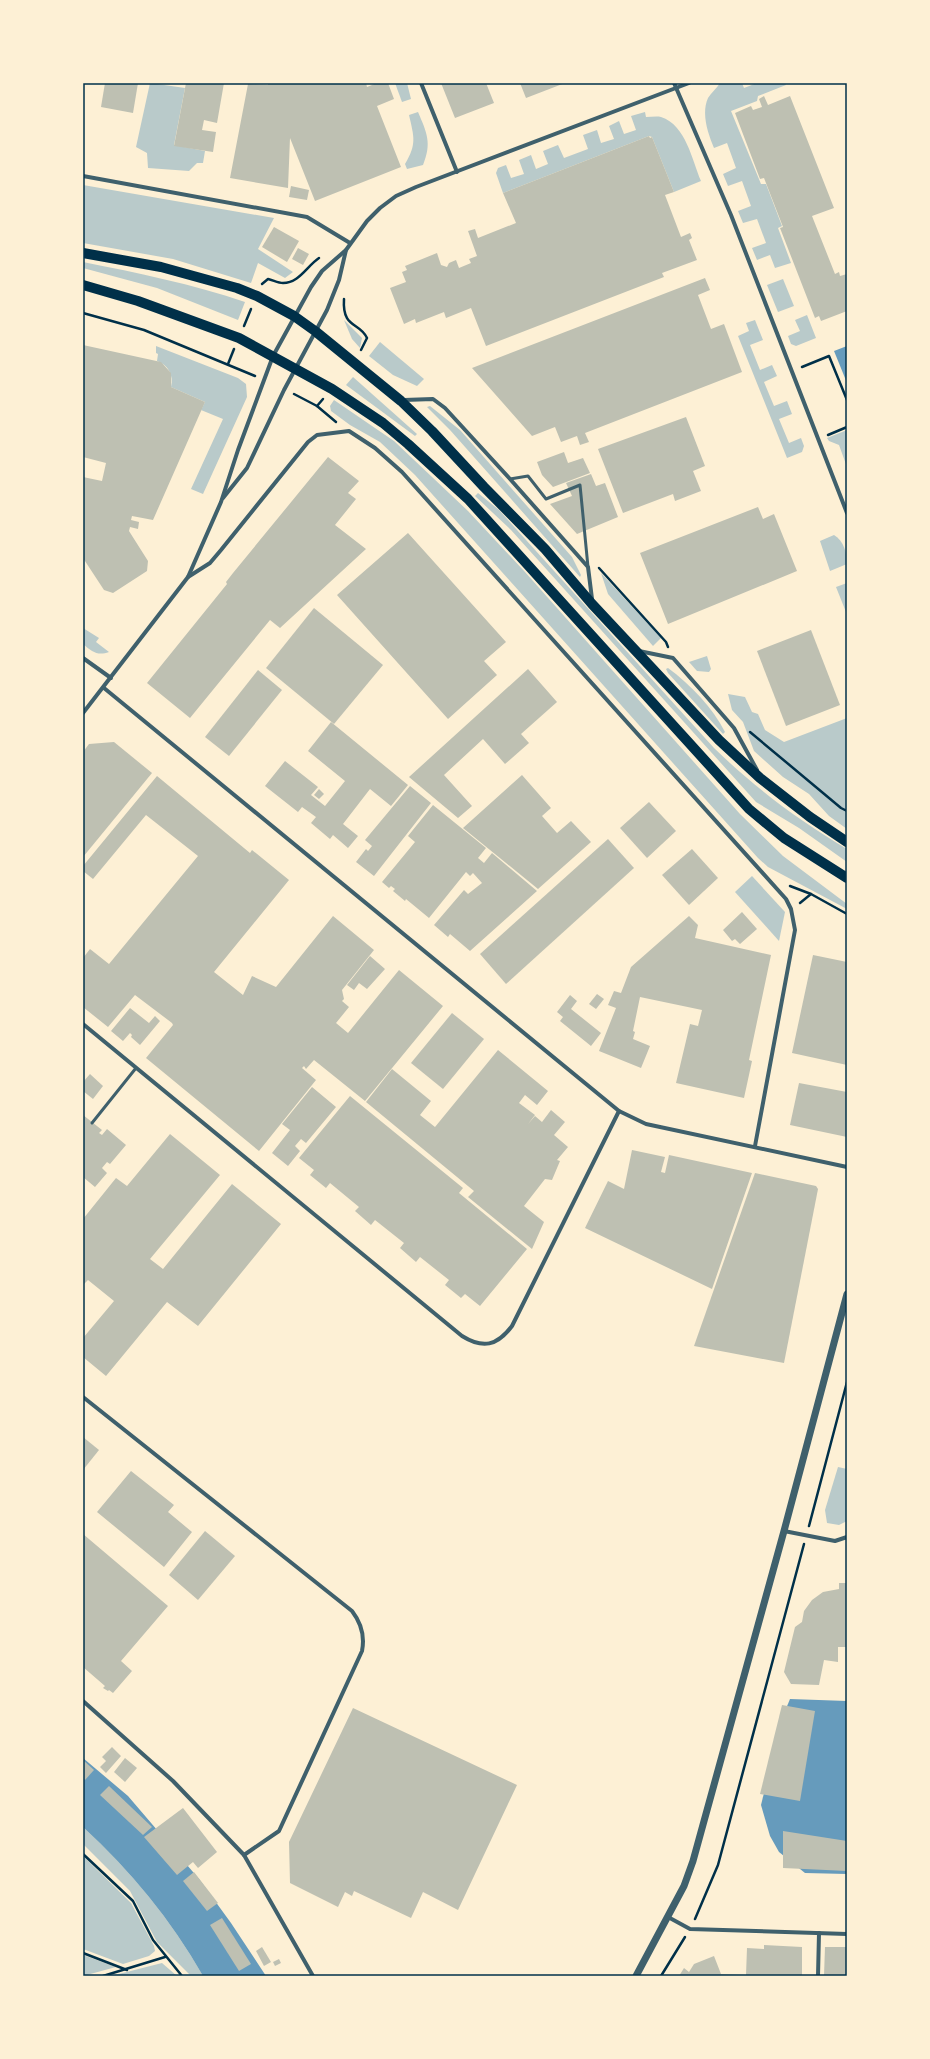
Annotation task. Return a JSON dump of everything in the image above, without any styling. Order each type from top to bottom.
[{"type":"main road","points":[[83,253],[161,267],[237,288],[257,296],[294,316],[315,331],[401,400],[545,549],[592,604],[719,740],[760,778],[810,817],[847,842]]},
{"type":"main road","points":[[83,285],[138,301],[239,338],[332,389],[384,423],[468,499],[748,809],[784,838],[847,878]]},
{"type":"street","points":[[421,83],[457,172]]},
{"type":"street","points":[[674,83],[731,215],[847,513]]},
{"type":"street","points":[[221,502],[247,468],[339,280],[346,250],[367,221],[396,196],[689,83]]},
{"type":"street","points":[[83,176],[307,217],[350,243]]},
{"type":"street","points":[[83,713],[104,688],[188,577],[221,502],[273,356],[294,316],[322,271],[346,250]]},
{"type":"street","points":[[401,400],[433,399],[445,408],[588,567],[592,604]]},
{"type":"street","points":[[188,577],[210,563],[308,442],[317,435],[349,431],[375,448],[402,472],[774,884],[792,909],[795,930],[794,941],[755,1146]]},
{"type":"street","points":[[635,650],[673,658],[734,728],[760,778]]},
{"type":"street","points":[[83,658],[111,678]]},
{"type":"street","points":[[104,688],[619,1111],[646,1124],[755,1146],[847,1167]]},
{"type":"street","points":[[83,1024],[462,1336],[475,1344],[489,1343],[502,1339],[512,1326],[619,1111]]},
{"type":"street","points":[[636,1976],[684,1886],[701,1837],[847,1294]]},
{"type":"street","points":[[83,1397],[352,1611],[358,1620],[364,1636],[362,1651],[279,1831],[244,1855]]},
{"type":"street","points":[[784,1531],[834,1541],[847,1537]]},
{"type":"street","points":[[83,1701],[173,1781],[244,1855],[314,1976]]},
{"type":"street","points":[[668,1917],[690,1929],[847,1934]]},
{"type":"street","points":[[818,1976],[819,1933]]},
{"type":"lane","points":[[510,479],[528,476],[546,499],[580,485],[588,567]]},
{"type":"lane","points":[[92,1123],[136,1068]]},
{"type":"path","points":[[228,364],[264,281],[272,280],[279,283]]},
{"type":"path","points":[[345,297],[345,313],[347,319],[367,338],[367,342],[353,362]]},
{"type":"path","points":[[83,313],[144,330],[264,379]]},
{"type":"path","points":[[792,371],[829,356],[847,400]]},
{"type":"path","points":[[317,406],[332,389]]},
{"type":"path","points":[[284,390],[317,406],[349,431]]},
{"type":"path","points":[[819,440],[847,428]]},
{"type":"path","points":[[588,567],[599,568],[666,642],[673,658]]},
{"type":"path","points":[[734,728],[748,731],[841,808],[847,811]]},
{"type":"path","points":[[774,884],[789,886],[811,894],[847,914]]},
{"type":"path","points":[[792,909],[811,894]]},
{"type":"path","points":[[661,1976],[690,1929],[711,1884],[718,1865],[847,1382]]},
{"type":"path","points":[[83,1854],[133,1901],[153,1940],[165,1957],[182,1976]]},
{"type":"path","points":[[83,1953],[128,1970]]},
{"type":"path","points":[[102,1976],[128,1970],[165,1957]]},
{"type":"shaded area","points":[[150,83],[185,88],[174,145],[205,151],[203,163],[197,163],[189,171],[148,168],[147,153],[136,147]]},
{"type":"shaded area","points":[[395,83],[407,83],[411,99],[402,102]]},
{"type":"shaded area","points":[[720,83],[742,83],[744,88],[757,83],[785,83],[786,85],[758,96],[757,101],[731,111],[761,184],[766,184],[782,226],[778,228],[791,263],[775,268],[770,255],[757,260],[752,248],[766,243],[757,219],[743,223],[738,211],[751,206],[742,181],[728,186],[723,174],[736,168],[727,143],[714,148],[706,123],[705,110],[708,98]]},
{"type":"shaded area","points":[[418,112],[426,132],[428,144],[426,157],[423,165],[407,169],[405,164],[413,146],[409,115]]},
{"type":"shaded area","points":[[645,112],[646,117],[661,117],[670,121],[677,127],[687,144],[701,181],[674,192],[652,137],[649,136],[503,193],[496,173],[498,168],[506,165],[511,178],[524,174],[519,160],[531,155],[536,169],[548,164],[543,151],[558,145],[564,158],[588,149],[583,135],[597,130],[601,143],[614,139],[609,126],[619,121],[624,134],[636,130],[631,116]]},
{"type":"shaded area","points":[[83,185],[274,218],[258,249],[293,272],[285,278],[258,263],[251,283],[173,259],[83,243]]},
{"type":"shaded area","points":[[83,262],[185,284],[245,302],[238,320],[157,288],[83,268]]},
{"type":"shaded area","points":[[783,279],[794,306],[778,312],[767,285]]},
{"type":"shaded area","points":[[807,315],[816,338],[796,346],[791,344],[788,336],[800,331],[795,320]]},
{"type":"shaded area","points":[[344,320],[362,338],[360,348],[352,339]]},
{"type":"shaded area","points":[[755,320],[763,340],[750,345],[760,370],[772,365],[777,376],[764,382],[774,406],[787,401],[792,414],[779,419],[789,443],[801,438],[804,446],[802,452],[787,458],[738,336],[749,331],[746,323]]},
{"type":"shaded area","points":[[380,342],[424,379],[417,386],[393,375],[369,356]]},
{"type":"shaded area","points":[[156,346],[238,378],[246,384],[247,397],[203,494],[191,489],[223,419],[201,410],[205,402],[171,387],[172,378],[169,371],[164,365],[157,361],[158,354],[156,353]]},
{"type":"shaded area","points":[[353,377],[417,434],[415,436],[346,385]]},
{"type":"shaded area","points":[[334,400],[394,441],[468,511],[525,572],[740,814],[783,856],[847,904],[847,909],[768,867],[758,858],[415,475],[380,442],[350,425],[331,411],[330,406]]},
{"type":"shaded area","points":[[430,406],[460,430],[572,557],[581,575],[580,577],[450,430],[427,407]]},
{"type":"shaded area","points":[[847,430],[847,467],[839,445],[829,441],[827,438]]},
{"type":"shaded area","points":[[478,493],[499,510],[714,748],[745,776],[794,815],[847,849],[847,862],[799,828],[756,802],[511,530],[475,496]]},
{"type":"shaded area","points":[[834,535],[843,544],[847,564],[830,571],[820,541]]},
{"type":"shaded area","points":[[601,573],[661,638],[653,646],[608,594]]},
{"type":"shaded area","points":[[847,583],[847,612],[846,612],[836,587]]},
{"type":"shaded area","points":[[83,628],[99,638],[96,642],[109,652],[102,654],[98,653],[89,649],[83,644]]},
{"type":"shaded area","points":[[707,656],[711,669],[709,672],[697,671],[689,662]]},
{"type":"shaded area","points":[[668,668],[693,689],[707,705],[725,732],[723,734],[668,673],[666,669]]},
{"type":"shaded area","points":[[728,694],[745,697],[752,712],[758,714],[765,730],[784,742],[847,718],[847,829],[829,816],[809,794],[783,777],[754,751],[743,722],[732,710]]},
{"type":"shaded area","points":[[752,876],[785,912],[779,941],[735,892]]},
{"type":"shaded area","points":[[838,1467],[847,1469],[847,1521],[839,1525],[827,1523],[825,1510]]},
{"type":"shaded area","points":[[83,1827],[118,1861],[149,1897],[178,1935],[203,1976],[191,1976],[157,1942],[130,1891],[83,1844]]},
{"type":"shaded area","points":[[83,1856],[131,1903],[154,1946],[155,1951],[149,1956],[123,1964],[83,1949]]},
{"type":"shaded area","points":[[83,1955],[116,1967],[83,1976]]},
{"type":"shaded area","points":[[162,1963],[177,1976],[111,1976]]},
{"type":"water","points":[[847,346],[847,383],[834,351]]},
{"type":"water","points":[[790,1699],[847,1701],[847,1874],[805,1873],[779,1852],[770,1836],[761,1805],[783,1716]]},
{"type":"water","points":[[83,1758],[128,1796],[199,1879],[231,1923],[266,1976],[203,1976],[178,1935],[149,1897],[118,1861],[83,1827]]},
{"type":"building","points":[[105,83],[138,83],[133,113],[101,107]]},
{"type":"building","points":[[186,83],[224,83],[217,123],[204,120],[202,130],[216,132],[213,152],[174,146]]},
{"type":"building","points":[[268,83],[366,83],[367,87],[377,83],[388,83],[394,99],[377,106],[401,167],[315,201],[290,138],[288,188],[230,178],[248,84],[268,85]]},
{"type":"building","points":[[441,83],[486,83],[494,103],[455,118]]},
{"type":"building","points":[[520,83],[565,83],[526,98]]},
{"type":"building","points":[[764,96],[768,105],[790,96],[834,208],[812,216],[835,274],[839,272],[840,276],[847,274],[847,311],[821,321],[819,316],[815,318],[780,228],[783,227],[764,178],[760,179],[735,113],[751,106],[753,110],[762,107],[759,99]]},
{"type":"building","points":[[649,136],[650,138],[652,137],[674,192],[665,195],[681,237],[690,233],[692,238],[689,240],[697,260],[662,273],[664,277],[486,346],[471,308],[446,318],[444,312],[416,323],[415,319],[404,324],[390,288],[406,282],[402,272],[407,270],[405,266],[437,253],[441,265],[447,267],[449,263],[456,260],[459,268],[471,263],[469,259],[477,256],[468,231],[475,229],[478,238],[516,223],[503,193]]},
{"type":"building","points":[[291,186],[309,190],[307,200],[289,197]]},
{"type":"building","points":[[274,227],[299,241],[287,262],[262,247]]},
{"type":"building","points":[[298,248],[309,254],[303,265],[292,259]]},
{"type":"building","points":[[705,278],[710,290],[698,295],[711,329],[724,324],[742,372],[585,433],[589,442],[580,445],[577,436],[561,442],[555,427],[532,436],[472,368]]},
{"type":"building","points":[[83,345],[161,362],[171,373],[171,387],[205,402],[153,520],[132,516],[131,520],[139,522],[138,529],[130,527],[129,531],[148,561],[147,571],[113,593],[104,590],[83,558],[83,477],[102,481],[106,463],[83,457]]},
{"type":"building","points":[[686,417],[705,466],[693,471],[701,491],[675,501],[673,494],[623,513],[598,449]]},
{"type":"building","points":[[564,452],[568,463],[583,458],[590,473],[553,487],[542,475],[537,462]]},
{"type":"building","points":[[328,457],[359,481],[348,493],[356,499],[335,525],[366,549],[280,628],[270,620],[190,718],[147,683],[227,584],[226,582],[233,573]]},
{"type":"building","points":[[591,474],[596,486],[605,483],[618,517],[577,534],[550,504],[572,496],[566,483]]},
{"type":"building","points":[[758,507],[763,519],[774,514],[797,571],[668,624],[640,553]]},
{"type":"building","points":[[408,533],[506,642],[484,661],[497,675],[448,719],[337,595]]},
{"type":"building","points":[[314,608],[383,665],[334,724],[266,668]]},
{"type":"building","points":[[811,630],[840,705],[786,726],[757,651]]},
{"type":"building","points":[[528,669],[557,702],[521,734],[529,743],[505,764],[483,739],[444,775],[472,806],[458,818],[409,777]]},
{"type":"building","points":[[258,670],[282,690],[229,756],[205,737]]},
{"type":"building","points":[[331,722],[408,785],[391,806],[370,789],[343,824],[358,836],[348,848],[333,835],[330,839],[311,823],[316,817],[302,807],[298,812],[265,786],[285,761],[318,787],[311,795],[325,806],[345,781],[308,751]]},
{"type":"building","points":[[114,742],[152,773],[83,857],[83,752],[89,744]]},
{"type":"building","points":[[522,775],[551,808],[542,816],[557,833],[571,821],[591,842],[538,889],[463,828]]},
{"type":"building","points":[[157,776],[250,853],[252,850],[289,880],[214,972],[243,995],[252,976],[276,987],[333,916],[374,950],[342,990],[344,999],[342,1001],[349,1007],[336,1023],[348,1033],[399,970],[443,1006],[365,1101],[314,1060],[306,1069],[304,1066],[302,1068],[316,1080],[259,1151],[146,1058],[173,1025],[172,1023],[135,995],[108,1027],[83,1007],[83,958],[90,949],[109,964],[198,856],[146,815],[93,879],[83,871],[83,866]]},
{"type":"building","points":[[410,786],[431,803],[374,876],[356,862],[366,849],[368,851],[372,846],[365,840]]},
{"type":"building","points":[[319,789],[324,794],[319,799],[314,795]]},
{"type":"building","points":[[649,802],[676,831],[647,858],[620,828]]},
{"type":"building","points":[[433,805],[486,848],[478,858],[484,863],[492,853],[537,891],[470,951],[450,934],[448,937],[434,925],[464,890],[468,894],[482,883],[473,873],[470,876],[466,872],[429,918],[406,899],[405,901],[393,891],[395,889],[391,886],[389,888],[382,882],[415,842],[408,836]]},
{"type":"building","points":[[608,839],[634,868],[506,984],[480,954]]},
{"type":"building","points":[[692,849],[718,878],[689,905],[662,875]]},
{"type":"building","points":[[742,912],[757,929],[740,944],[735,939],[732,941],[723,930]]},
{"type":"building","points":[[689,916],[698,925],[695,938],[771,955],[749,1060],[752,1061],[744,1098],[676,1083],[690,1024],[698,1026],[702,1010],[640,997],[633,1031],[635,1032],[633,1039],[650,1046],[641,1068],[599,1051],[616,1008],[608,1005],[614,991],[621,993],[631,967]]},
{"type":"building","points":[[813,955],[847,962],[847,1065],[792,1053]]},
{"type":"building","points":[[370,956],[385,969],[367,989],[359,983],[354,990],[347,985]]},
{"type":"building","points":[[597,994],[604,999],[596,1009],[589,1004]]},
{"type":"building","points":[[570,995],[577,1001],[571,1009],[601,1033],[591,1046],[560,1021],[563,1017],[557,1012]]},
{"type":"building","points":[[130,1008],[149,1023],[155,1016],[160,1021],[140,1045],[131,1037],[132,1035],[130,1033],[123,1041],[111,1031]]},
{"type":"building","points":[[452,1013],[484,1039],[443,1089],[411,1063]]},
{"type":"building","points":[[498,1050],[548,1091],[537,1105],[525,1095],[519,1103],[535,1115],[528,1124],[535,1116],[542,1122],[551,1110],[565,1122],[554,1135],[568,1147],[557,1160],[560,1161],[552,1180],[545,1179],[524,1206],[544,1222],[532,1249],[468,1197],[474,1191],[366,1102],[392,1069],[431,1101],[420,1115],[435,1127]]},
{"type":"building","points":[[90,1074],[103,1086],[93,1099],[83,1091],[83,1082]]},
{"type":"building","points":[[799,1083],[847,1092],[847,1137],[790,1125]]},
{"type":"building","points":[[312,1087],[336,1107],[306,1143],[301,1139],[295,1146],[300,1151],[288,1166],[272,1153],[290,1130],[282,1124]]},
{"type":"building","points":[[350,1096],[463,1188],[459,1193],[527,1249],[480,1306],[465,1294],[461,1298],[445,1285],[449,1280],[420,1257],[416,1262],[400,1248],[404,1243],[375,1220],[371,1225],[355,1211],[359,1207],[330,1183],[326,1188],[310,1175],[314,1170],[299,1158]]},
{"type":"building","points":[[83,1115],[102,1130],[99,1133],[102,1135],[107,1129],[126,1145],[110,1164],[107,1162],[102,1168],[107,1173],[95,1187],[83,1177]]},
{"type":"building","points":[[170,1134],[220,1175],[150,1259],[163,1269],[232,1184],[281,1224],[198,1326],[167,1302],[106,1376],[83,1357],[83,1338],[114,1301],[88,1280],[83,1285],[83,1219],[116,1178],[127,1186]]},
{"type":"building","points":[[632,1150],[665,1157],[661,1172],[665,1173],[669,1155],[752,1173],[712,1289],[585,1228],[608,1181],[624,1189]]},
{"type":"building","points":[[755,1173],[816,1186],[818,1189],[784,1363],[694,1346]]},
{"type":"building","points":[[83,1437],[99,1450],[83,1470]]},
{"type":"building","points":[[131,1471],[174,1505],[168,1512],[192,1532],[164,1567],[97,1512]]},
{"type":"building","points":[[205,1531],[235,1556],[198,1600],[169,1575]]},
{"type":"building","points":[[83,1534],[168,1606],[121,1661],[132,1671],[113,1693],[103,1688],[105,1686],[83,1667]]},
{"type":"building","points":[[839,1583],[847,1583],[847,1647],[838,1647],[838,1662],[824,1660],[819,1685],[791,1684],[784,1672],[795,1627],[802,1622],[804,1611],[812,1600],[823,1592],[839,1589]]},
{"type":"building","points":[[782,1705],[815,1711],[800,1801],[760,1794]]},
{"type":"building","points":[[353,1708],[517,1785],[458,1910],[423,1892],[411,1918],[354,1891],[352,1896],[345,1892],[338,1907],[290,1883],[289,1842]]},
{"type":"building","points":[[112,1747],[121,1756],[106,1773],[100,1767],[106,1761],[102,1757]]},
{"type":"building","points":[[125,1758],[137,1768],[125,1782],[114,1772]]},
{"type":"building","points":[[83,1760],[94,1770],[85,1780],[83,1778]]},
{"type":"building","points":[[109,1786],[152,1827],[143,1835],[100,1795]]},
{"type":"building","points":[[183,1808],[217,1852],[198,1868],[193,1862],[177,1875],[144,1837]]},
{"type":"building","points":[[783,1831],[847,1841],[847,1871],[783,1868]]},
{"type":"building","points":[[194,1872],[218,1903],[207,1911],[183,1881]]},
{"type":"building","points":[[222,1918],[251,1964],[239,1971],[210,1925]]},
{"type":"building","points":[[764,1945],[802,1947],[802,1976],[679,1976],[684,1968],[689,1972],[694,1964],[714,1956],[721,1974],[746,1975],[747,1948],[764,1949]]},
{"type":"building","points":[[262,1947],[271,1962],[264,1966],[256,1951]]},
{"type":"building","points":[[825,1947],[847,1947],[847,1976],[824,1976]]},
{"type":"building","points":[[279,1959],[281,1963],[275,1966],[273,1962]]}]
